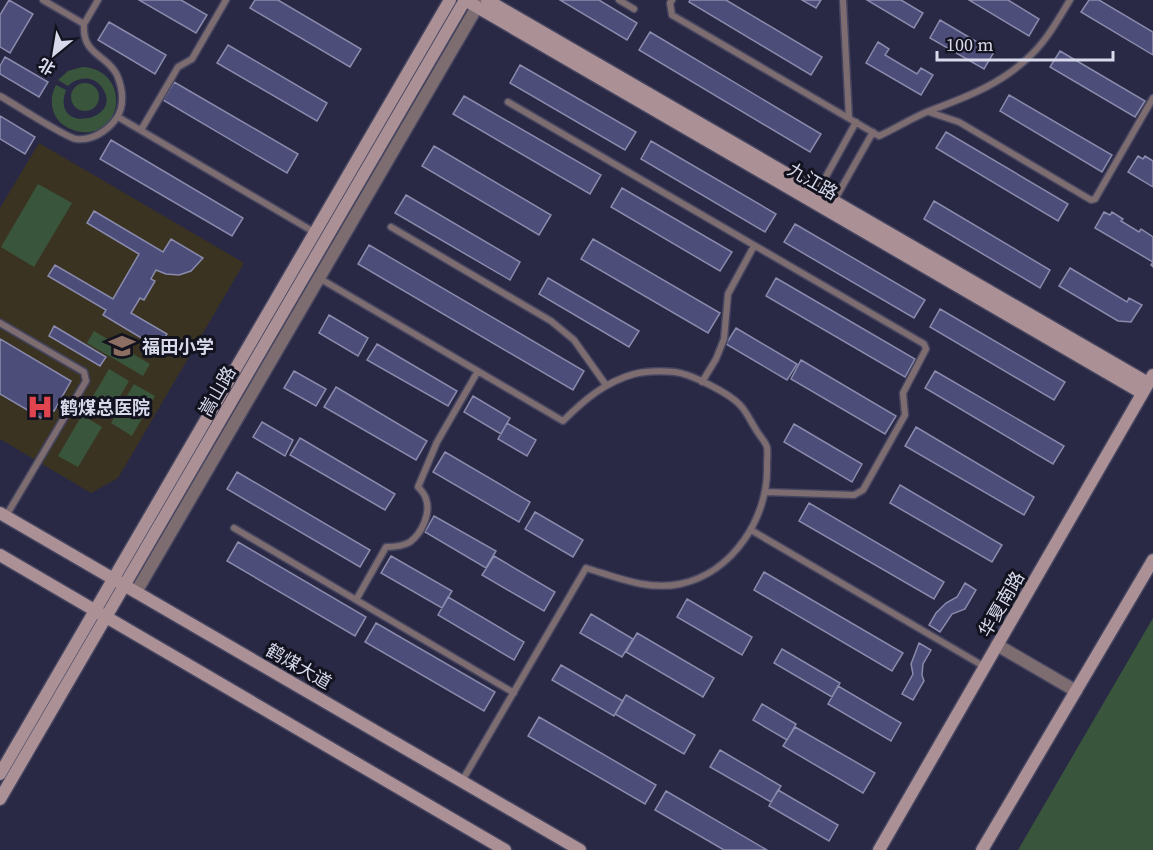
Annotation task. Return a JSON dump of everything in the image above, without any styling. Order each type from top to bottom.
[{"type":"street","name":"嵩山路","points":[[119,582],[315,232],[450,0]]},
{"type":"street","name":"嵩山路","points":[[0,774],[100,614],[465,0]]},
{"type":"street","name":"九江路","points":[[465,0],[482,2],[817,191],[1148,384]]},
{"type":"street","name":"九江路","points":[[482,2],[1148,384]]},
{"type":"street","points":[[136,592],[318,278],[482,2]]},
{"type":"street","name":"华夏南路","points":[[879,850],[1148,384]]},
{"type":"street","name":"鹤煤大道","points":[[3,515],[580,850]]},
{"type":"street","points":[[0,555],[505,850]]},
{"type":"street","points":[[982,850],[1153,560]]},
{"type":"street","name":"嵩山路","points":[[0,799],[100,614]]},
{"type":"street","points":[[997,645],[1076,692]]},
{"type":"lane","points":[[43,0],[84,24]]},
{"type":"lane","points":[[0,96],[75,139],[91,138],[106,130],[118,117],[122,103],[122,86],[115,71],[95,54],[83,37],[84,24],[98,0]]},
{"type":"lane","points":[[141,130],[178,67],[192,59],[226,0]]},
{"type":"lane","points":[[619,0],[634,9]]},
{"type":"lane","points":[[672,0],[670,3],[672,15],[879,136],[928,112],[974,94],[1004,77],[1033,54],[1051,32],[1070,0]]},
{"type":"lane","points":[[843,0],[849,118]]},
{"type":"lane","points":[[928,112],[959,122],[1091,200],[1095,199],[1153,98]]},
{"type":"lane","points":[[508,102],[924,344],[926,349],[903,393],[905,415],[863,490],[854,495],[766,492]]},
{"type":"lane","points":[[118,117],[315,232]]},
{"type":"lane","points":[[817,191],[856,122]]},
{"type":"lane","points":[[834,201],[873,132]]},
{"type":"lane","points":[[391,227],[551,321],[574,340],[606,385]]},
{"type":"lane","points":[[702,382],[716,359],[724,339],[728,294],[754,246]]},
{"type":"lane","points":[[318,278],[563,421],[581,403],[606,385],[636,374],[677,372],[715,387],[740,404],[767,447],[768,482],[762,508],[751,530],[730,558],[705,575],[680,584],[650,586],[586,568],[462,781]]},
{"type":"lane","points":[[0,323],[84,372],[86,381],[3,515]]},
{"type":"lane","points":[[356,600],[386,547],[408,543],[424,522],[428,510],[426,499],[418,486],[436,442],[478,371]]},
{"type":"lane","points":[[234,528],[514,693]]},
{"type":"lane","points":[[751,530],[985,667]]},
{"type":"shaded area","name":"福田小学","points":[[39,143],[244,263],[118,478],[91,493],[0,439],[0,208]]},
{"type":"green space","points":[[82,67],[98,71],[108,79],[114,90],[116,102],[114,114],[107,124],[96,130],[82,132],[63,125],[58,120],[52,107],[52,98],[56,85],[66,90],[64,104],[68,114],[77,118],[97,115],[105,108],[107,98],[97,82],[84,78],[68,86],[58,80],[68,71]]},
{"type":"green space","points":[[85,83],[95,87],[99,97],[95,107],[85,111],[75,107],[71,97],[75,87]]},
{"type":"green space","points":[[38,184],[72,203],[34,267],[1,247]]},
{"type":"green space","points":[[94,331],[150,364],[143,376],[87,343]]},
{"type":"green space","points":[[109,369],[129,381],[106,420],[86,408]]},
{"type":"green space","points":[[134,384],[155,396],[132,436],[111,423]]},
{"type":"green space","points":[[82,415],[102,427],[78,467],[58,456]]},
{"type":"green space","points":[[1153,618],[1153,850],[1018,850]]},
{"type":"building","points":[[9,0],[33,14],[10,53],[0,47],[0,15]]},
{"type":"building","points":[[139,0],[181,0],[207,15],[196,33]]},
{"type":"building","points":[[255,0],[278,0],[361,49],[350,67],[250,8]]},
{"type":"building","points":[[560,0],[599,0],[637,23],[627,40]]},
{"type":"building","points":[[690,0],[726,0],[822,57],[811,75],[689,2]]},
{"type":"building","points":[[802,0],[821,0],[816,8]]},
{"type":"building","points":[[867,0],[901,0],[923,13],[914,28]]},
{"type":"building","points":[[969,0],[1008,0],[1039,19],[1029,36]]},
{"type":"building","points":[[1089,0],[1099,0],[1153,32],[1153,55],[1081,12]]},
{"type":"building","points":[[940,20],[994,52],[984,69],[930,38]]},
{"type":"building","points":[[109,22],[166,55],[155,74],[98,40]]},
{"type":"building","points":[[650,32],[821,134],[810,152],[639,50]]},
{"type":"building","points":[[878,42],[889,49],[885,55],[917,74],[921,68],[933,75],[921,95],[866,63]]},
{"type":"building","points":[[228,45],[327,103],[317,121],[217,63]]},
{"type":"building","points":[[1060,51],[1145,101],[1135,117],[1050,67]]},
{"type":"building","points":[[5,57],[48,82],[39,97],[0,74],[0,66]]},
{"type":"building","points":[[520,65],[636,132],[625,150],[510,83]]},
{"type":"building","points":[[174,82],[298,154],[287,173],[163,100]]},
{"type":"building","points":[[1009,95],[1112,155],[1102,172],[1000,111]]},
{"type":"building","points":[[464,96],[601,175],[590,194],[453,114]]},
{"type":"building","points":[[0,116],[35,137],[25,154],[0,139]]},
{"type":"building","points":[[946,132],[1068,204],[1058,221],[936,148]]},
{"type":"building","points":[[111,140],[243,218],[232,236],[100,159]]},
{"type":"building","points":[[651,141],[776,214],[765,232],[641,159]]},
{"type":"building","points":[[434,146],[551,215],[539,235],[422,166]]},
{"type":"building","points":[[1138,156],[1143,159],[1145,156],[1153,161],[1153,187],[1128,172]]},
{"type":"building","points":[[622,188],[732,252],[720,271],[611,207]]},
{"type":"building","points":[[406,195],[520,262],[510,280],[395,213]]},
{"type":"building","points":[[934,201],[1050,270],[1040,288],[924,219]]},
{"type":"building","points":[[94,211],[163,252],[171,239],[203,258],[191,271],[179,275],[156,270],[151,279],[155,281],[144,300],[140,298],[131,313],[167,334],[158,348],[103,315],[106,310],[48,276],[55,265],[113,299],[139,254],[87,223]]},
{"type":"building","points":[[1104,212],[1110,215],[1112,212],[1123,219],[1121,221],[1139,232],[1141,229],[1153,237],[1153,262],[1095,228]]},
{"type":"building","points":[[795,224],[925,300],[914,318],[784,242]]},
{"type":"building","points":[[593,239],[720,313],[708,333],[581,259]]},
{"type":"building","points":[[369,245],[584,371],[573,390],[358,264]]},
{"type":"building","points":[[1070,268],[1127,302],[1129,298],[1142,305],[1131,322],[1118,321],[1059,286]]},
{"type":"building","points":[[548,278],[639,331],[629,347],[539,294]]},
{"type":"building","points":[[776,278],[915,359],[905,377],[766,296]]},
{"type":"building","points":[[940,309],[1065,382],[1054,400],[930,327]]},
{"type":"building","points":[[329,315],[368,338],[358,356],[319,333]]},
{"type":"building","points":[[54,326],[106,357],[100,366],[49,336]]},
{"type":"building","points":[[736,328],[797,364],[787,380],[726,344]]},
{"type":"building","points":[[0,339],[71,381],[54,411],[48,408],[41,418],[0,394]]},
{"type":"building","points":[[377,344],[457,391],[448,406],[367,360]]},
{"type":"building","points":[[801,360],[896,416],[885,434],[791,379]]},
{"type":"building","points":[[294,371],[326,389],[316,406],[284,388]]},
{"type":"building","points":[[935,371],[1064,446],[1053,464],[925,388]]},
{"type":"building","points":[[336,387],[427,441],[416,460],[324,407]]},
{"type":"building","points":[[473,396],[510,418],[501,434],[464,412]]},
{"type":"building","points":[[262,422],[293,440],[285,456],[253,437]]},
{"type":"building","points":[[507,423],[536,440],[527,456],[498,439]]},
{"type":"building","points":[[794,424],[862,464],[852,482],[784,442]]},
{"type":"building","points":[[916,427],[1034,497],[1024,515],[905,446]]},
{"type":"building","points":[[300,438],[395,494],[385,510],[290,455]]},
{"type":"building","points":[[445,452],[530,502],[519,522],[433,472]]},
{"type":"building","points":[[237,472],[370,550],[360,567],[227,489]]},
{"type":"building","points":[[900,485],[1002,545],[992,562],[890,503]]},
{"type":"building","points":[[809,503],[944,582],[934,599],[799,521]]},
{"type":"building","points":[[535,512],[583,540],[573,557],[525,529]]},
{"type":"building","points":[[434,516],[496,551],[486,568],[425,532]]},
{"type":"building","points":[[238,542],[366,617],[355,636],[227,561]]},
{"type":"building","points":[[391,556],[452,591],[442,608],[381,573]]},
{"type":"building","points":[[494,556],[555,592],[544,611],[482,575]]},
{"type":"building","points":[[764,572],[903,653],[892,671],[754,590]]},
{"type":"building","points":[[965,583],[976,590],[965,609],[952,614],[940,632],[929,625],[946,603],[957,597]]},
{"type":"building","points":[[448,597],[524,642],[514,660],[438,615]]},
{"type":"building","points":[[687,599],[752,637],[742,655],[677,617]]},
{"type":"building","points":[[591,614],[633,639],[622,657],[580,633]]},
{"type":"building","points":[[376,623],[495,692],[484,711],[365,642]]},
{"type":"building","points":[[637,633],[714,678],[703,697],[626,652]]},
{"type":"building","points":[[919,643],[931,650],[923,664],[924,681],[913,700],[902,694],[913,674],[911,664]]},
{"type":"building","points":[[782,649],[840,683],[832,697],[774,663]]},
{"type":"building","points":[[561,665],[623,701],[614,716],[552,680]]},
{"type":"building","points":[[838,686],[901,723],[891,741],[828,704]]},
{"type":"building","points":[[626,695],[695,735],[684,754],[615,714]]},
{"type":"building","points":[[762,704],[796,724],[787,740],[753,720]]},
{"type":"building","points":[[539,717],[656,785],[645,804],[528,736]]},
{"type":"building","points":[[795,727],[875,773],[863,793],[783,746]]},
{"type":"building","points":[[720,750],[781,786],[771,802],[710,767]]},
{"type":"building","points":[[778,790],[838,825],[829,841],[769,806]]},
{"type":"building","points":[[666,791],[767,850],[724,850],[655,810]]},
{"type":"place","name":"福田小学","points":[[122,346]]},
{"type":"place","name":"鹤煤总医院","points":[[40,407]]}]
